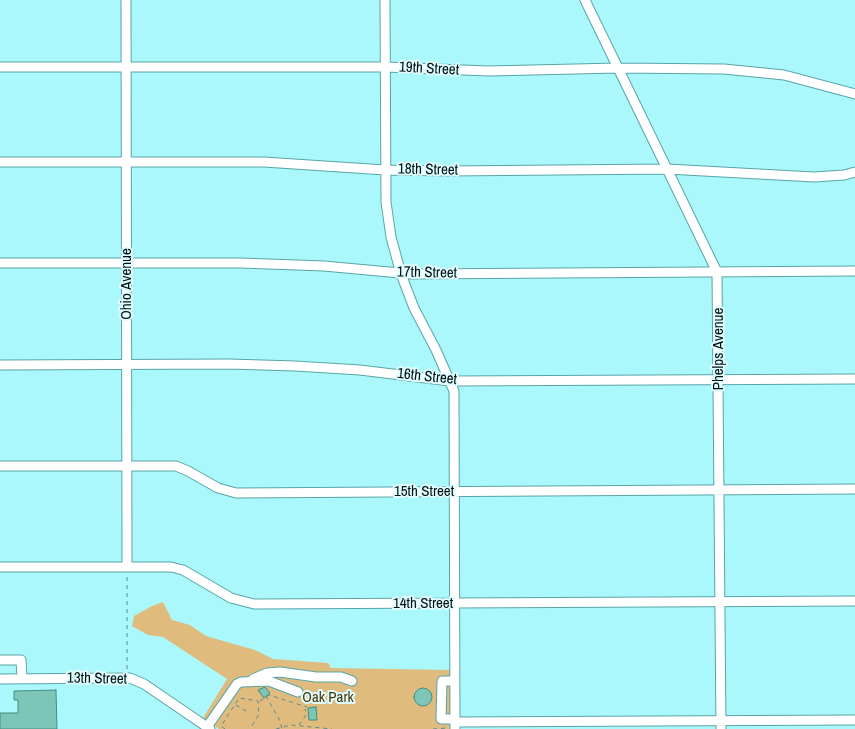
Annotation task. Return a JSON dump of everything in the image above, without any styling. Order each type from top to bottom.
[{"type":"street","name":"Ohio Avenue","points":[[126,0],[127,567]]},
{"type":"street","points":[[385,0],[386,170],[388,220],[393,249],[414,308],[454,391],[455,724]]},
{"type":"street","name":"Phelps Avenue","points":[[586,0],[717,272],[721,725]]},
{"type":"street","name":"19th Street","points":[[0,67],[385,67],[489,71],[618,68],[724,69],[754,71],[802,79],[855,94]]},
{"type":"street","name":"18th Street","points":[[0,162],[264,162],[386,170],[667,169],[814,177],[844,175],[855,172]]},
{"type":"street","name":"17th Street","points":[[0,263],[276,264],[401,274],[855,271]]},
{"type":"street","name":"16th Street","points":[[0,365],[295,366],[360,370],[450,381],[855,379]]},
{"type":"street","name":"15th Street","points":[[0,466],[176,466],[218,488],[236,493],[855,489]]},
{"type":"street","name":"14th Street","points":[[0,567],[177,568],[231,598],[254,604],[855,601]]},
{"type":"street","points":[[0,660],[21,660],[22,679]]},
{"type":"street","points":[[208,728],[237,684],[267,673],[280,672],[316,677],[341,677],[352,681]]},
{"type":"street","name":"13th Street","points":[[0,680],[127,678],[136,680],[208,728]]},
{"type":"street","points":[[249,681],[269,681],[298,692]]},
{"type":"street","points":[[455,681],[442,681],[440,719],[455,724],[721,725],[855,720]]},
{"type":"path","points":[[127,567],[127,678]]},
{"type":"path","points":[[225,729],[221,726],[239,698],[258,701],[270,694],[306,707],[306,715],[298,726]]},
{"type":"path","points":[[266,696],[279,718],[281,728]]},
{"type":"path","points":[[250,729],[259,714],[258,701]]},
{"type":"path","points":[[235,705],[246,712]]},
{"type":"path","points":[[433,729],[455,724]]},
{"type":"path","points":[[276,729],[298,726],[332,729]]},
{"type":"green space","name":"Oak Park","points":[[163,602],[172,620],[190,625],[206,636],[255,650],[273,659],[328,663],[331,668],[452,670],[452,729],[219,729],[203,718],[227,679],[163,637],[148,635],[132,626],[134,616]]},
{"type":"building","points":[[265,687],[270,693],[264,698],[258,690]]},
{"type":"building","points":[[423,688],[429,691],[432,697],[429,703],[423,706],[417,703],[414,697],[417,691]]},
{"type":"building","points":[[56,690],[57,729],[0,729],[0,713],[18,713],[18,700],[14,700],[14,691]]},
{"type":"building","points":[[316,707],[317,720],[309,720],[308,708]]}]
